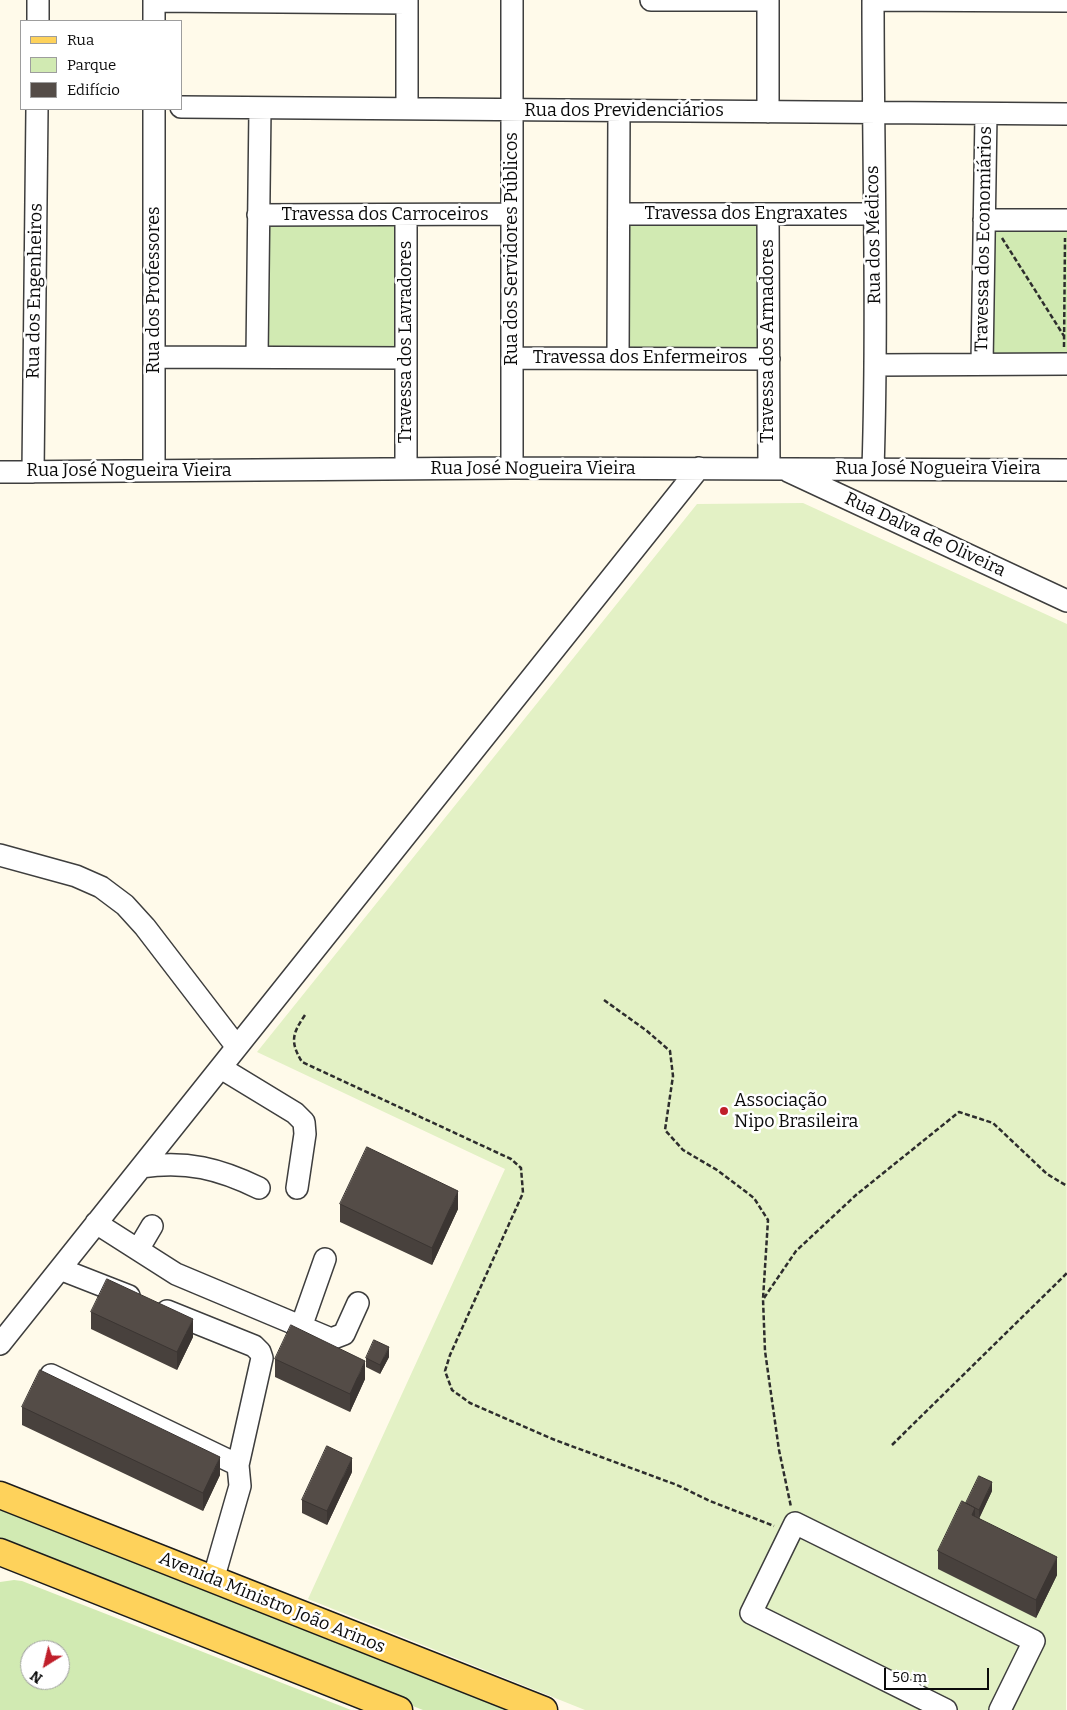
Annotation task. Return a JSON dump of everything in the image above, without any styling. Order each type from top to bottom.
[{"type":"main road","name":"Avenida Ministro João Arinos","points":[[0,1495],[535,1708]]},
{"type":"main road","points":[[0,1552],[391,1708]]},
{"type":"street","points":[[38,0],[38,20]]},
{"type":"street","name":"Rua dos Servidores Públicos","points":[[512,0],[512,468]]},
{"type":"street","points":[[651,0],[768,0],[768,112]]},
{"type":"street","points":[[873,0],[1067,1]]},
{"type":"street","name":"Rua dos Médicos","points":[[873,0],[873,214],[877,365],[873,469]]},
{"type":"street","points":[[154,7],[260,1],[407,1],[407,109]]},
{"type":"street","name":"Rua dos Previdenciários","points":[[182,107],[1067,114]]},
{"type":"street","points":[[257,357],[260,108]]},
{"type":"street","name":"Rua dos Engenheiros","points":[[33,472],[37,110]]},
{"type":"street","name":"Rua dos Professores","points":[[154,110],[154,471]]},
{"type":"street","points":[[618,358],[619,111]]},
{"type":"street","name":"Travessa dos Economiários","points":[[982,364],[986,114]]},
{"type":"street","name":"Travessa dos Carroceiros","points":[[258,215],[512,214]]},
{"type":"street","name":"Travessa dos Engraxates","points":[[618,214],[873,214]]},
{"type":"street","name":"Travessa dos Armadores","points":[[768,214],[769,359],[776,469]]},
{"type":"street","name":"Travessa dos Lavradores","points":[[406,215],[406,469]]},
{"type":"street","points":[[984,220],[1066,226]]},
{"type":"street","points":[[154,357],[406,358]]},
{"type":"street","name":"Travessa dos Enfermeiros","points":[[512,358],[769,359]]},
{"type":"street","points":[[877,365],[982,364],[1066,358]]},
{"type":"street","name":"Rua José Nogueira Vieira","points":[[0,472],[512,468],[1067,470]]},
{"type":"street","points":[[0,1344],[699,468]]},
{"type":"street","name":"Rua Dalva de Oliveira","points":[[776,469],[1067,601]]},
{"type":"street","points":[[0,856],[76,876],[101,888],[125,905],[145,927],[238,1046]]},
{"type":"street","points":[[221,1068],[295,1113],[304,1122],[305,1134],[298,1188]]},
{"type":"street","points":[[142,1166],[168,1163],[194,1165],[236,1177],[260,1188]]},
{"type":"street","points":[[96,1223],[139,1248],[176,1274],[331,1340],[339,1338],[344,1334],[358,1303]]},
{"type":"street","points":[[139,1248],[152,1226]]},
{"type":"street","points":[[301,1326],[325,1259]]},
{"type":"street","points":[[60,1269],[254,1346],[260,1352],[262,1358],[238,1465],[240,1486],[213,1580]]},
{"type":"street","points":[[51,1375],[238,1465]]},
{"type":"street","points":[[937,1708],[750,1613],[795,1523],[1034,1641],[1000,1710]]},
{"type":"street","points":[[0,1567],[29,1564]]},
{"type":"path","points":[[1066,226],[1064,336],[1066,358]]},
{"type":"path","points":[[996,241],[1000,234],[1064,336]]},
{"type":"path","points":[[305,1015],[296,1028],[293,1046],[302,1062],[511,1160],[521,1168],[523,1193],[450,1355],[445,1371],[452,1390],[470,1403],[555,1440],[677,1485],[710,1501],[777,1528],[795,1523],[779,1450],[765,1351],[764,1300],[768,1220],[754,1198],[717,1170],[683,1150],[665,1130],[672,1076],[670,1051],[647,1031],[604,1000]]},
{"type":"path","points":[[764,1300],[796,1251],[856,1195],[959,1112],[993,1123],[1047,1174],[1066,1186],[1067,1191]]},
{"type":"path","points":[[892,1445],[1067,1273]]},
{"type":"green space","points":[[399,222],[399,350],[265,350],[266,223]]},
{"type":"green space","points":[[627,223],[759,223],[759,350],[627,350]]},
{"type":"green space","points":[[994,227],[1067,227],[1067,357],[992,357]]},
{"type":"green space","name":"Associação Nipo Brasileira","points":[[803,503],[1067,624],[1066,1710],[585,1710],[308,1599],[505,1169],[257,1052],[697,504]]},
{"type":"green space","points":[[0,1504],[523,1710],[423,1710],[0,1545]]},
{"type":"green space","points":[[14,1580],[22,1581],[351,1710],[0,1710],[0,1582]]},
{"type":"building","points":[[367,1147],[458,1191],[432,1248],[340,1204]]},
{"type":"building","points":[[107,1279],[193,1319],[177,1352],[91,1312]]},
{"type":"building","points":[[291,1325],[365,1361],[350,1394],[275,1359]]},
{"type":"building","points":[[374,1340],[389,1347],[380,1365],[366,1358]]},
{"type":"building","points":[[40,1370],[220,1457],[203,1493],[22,1407]]},
{"type":"building","points":[[327,1446],[352,1458],[327,1511],[302,1500]]},
{"type":"building","points":[[979,1476],[992,1482],[979,1510],[966,1503]]},
{"type":"building","points":[[962,1501],[975,1508],[972,1515],[1057,1557],[1036,1600],[938,1551]]},
{"type":"place","name":"Associação Nipo Brasileira","points":[[724,1111]]}]
